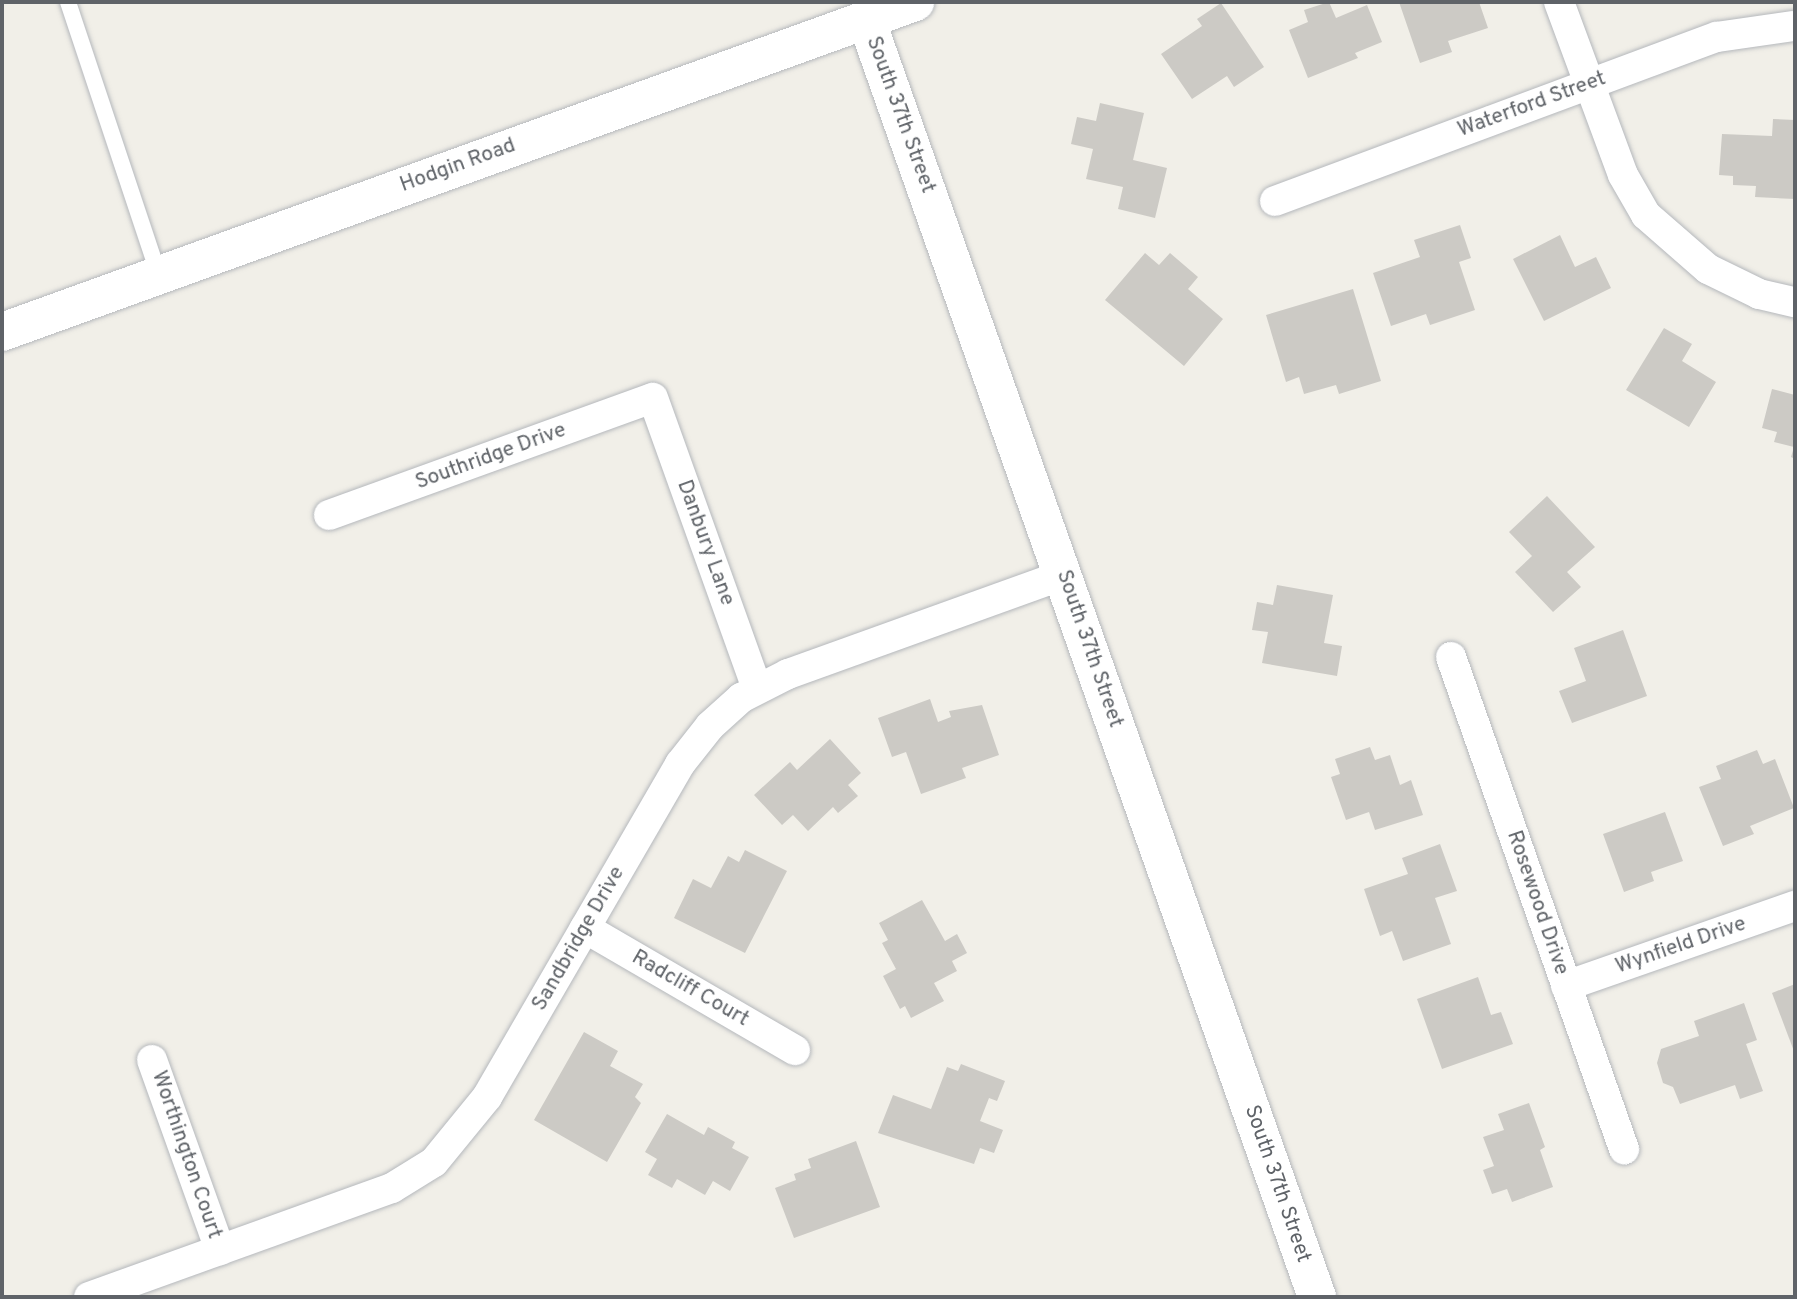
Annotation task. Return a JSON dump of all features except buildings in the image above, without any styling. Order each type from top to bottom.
[{"type":"street","name":"Hodgin Road","points":[[2,332],[862,10],[915,2]]},
{"type":"street","points":[[1559,2],[1623,174],[1646,215],[1708,269],[1759,294],[1795,302]]},
{"type":"street","name":"South 37th Street","points":[[862,10],[1317,1297]]},
{"type":"street","name":"Waterford Street","points":[[1275,201],[1717,37],[1793,26]]},
{"type":"street","name":"Southridge Drive","points":[[329,515],[653,398]]},
{"type":"street","name":"Danbury Lane","points":[[653,398],[757,688]]},
{"type":"street","name":"Sandbridge Drive","points":[[89,1297],[392,1188],[434,1162],[487,1097],[691,748],[709,726],[757,688],[1063,575]]},
{"type":"street","name":"Rosewood Drive","points":[[1451,657],[1624,1149]]},
{"type":"street","name":"Wynfield Drive","points":[[1566,986],[1795,906]]},
{"type":"street","name":"Radcliff Court","points":[[585,928],[795,1050]]},
{"type":"street","name":"Worthington Court","points":[[152,1060],[220,1250]]},
{"type":"lane","points":[[68,2],[159,275]]}]
